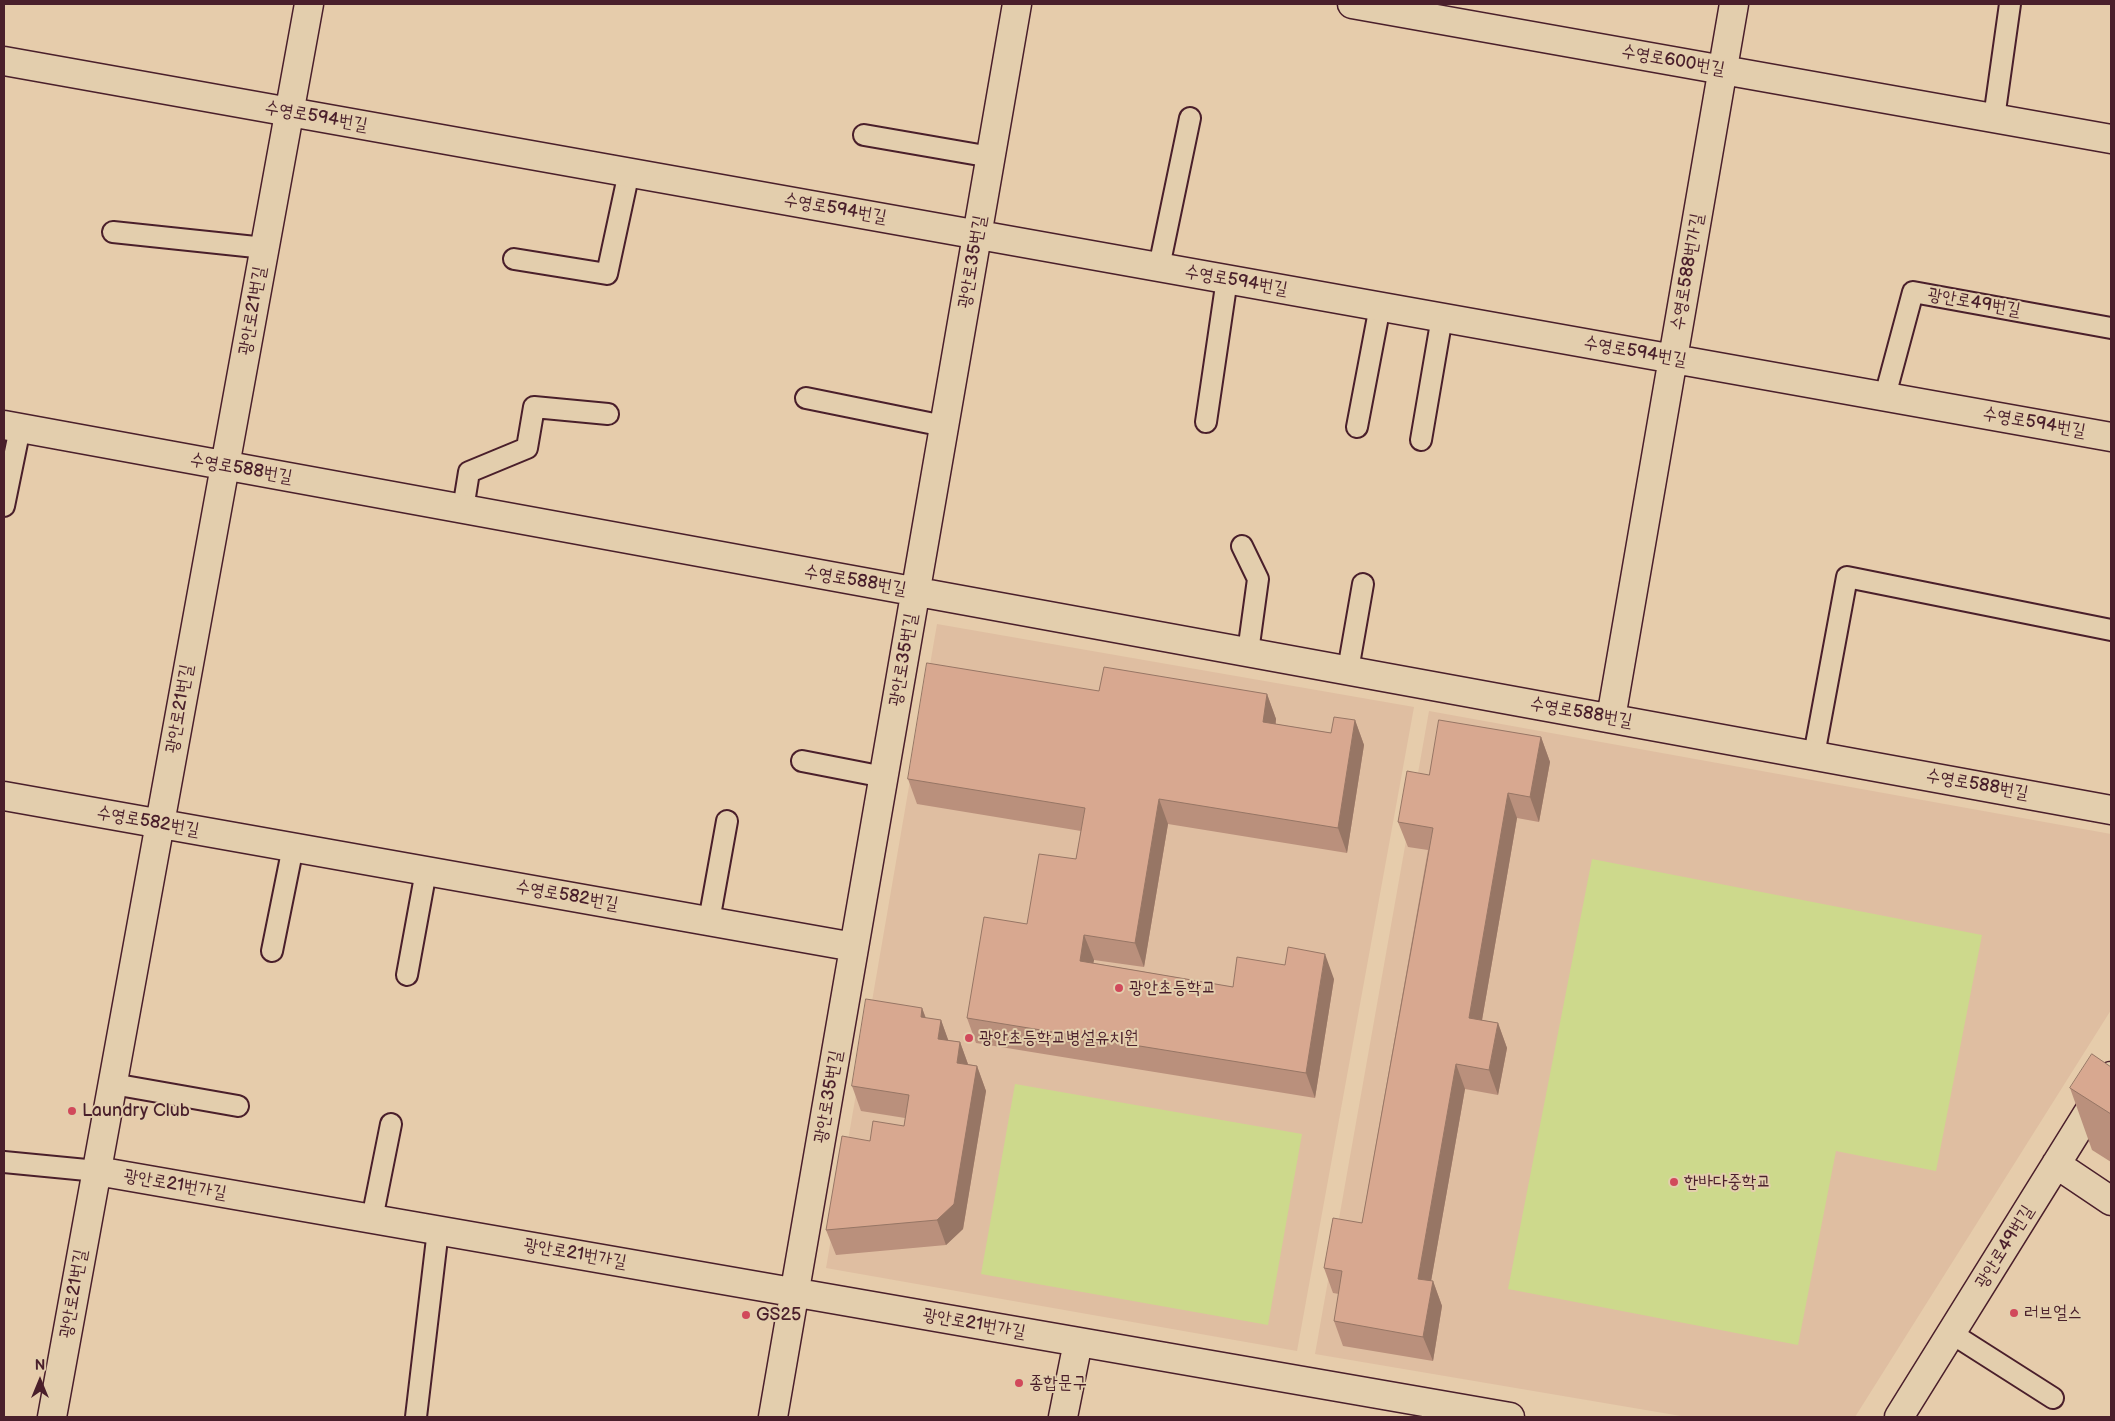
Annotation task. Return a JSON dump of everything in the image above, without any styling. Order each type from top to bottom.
[{"type":"street","name":"광안로21번길","points":[[52,1417],[309,4]]},
{"type":"street","name":"광안로35번길","points":[[773,1417],[1017,4]]},
{"type":"street","name":"수영로600번길","points":[[1352,4],[2111,139]]},
{"type":"street","name":"수영로588번가길","points":[[1611,718],[1734,4]]},
{"type":"street","name":"수영로594번길","points":[[4,61],[2111,437]]},
{"type":"street","name":"수영로588번길","points":[[12,427],[2111,810]]},
{"type":"street","name":"수영로582번길","points":[[4,796],[854,947]]},
{"type":"street","name":"광안로49번길","points":[[1899,1417],[2111,1076]]},
{"type":"street","points":[[2056,1164],[2111,1201]]},
{"type":"street","name":"광안로21번가길","points":[[97,1171],[1078,1342],[1426,1410],[1510,1417]]},
{"type":"street","points":[[1063,1417],[1078,1342]]},
{"type":"lane","points":[[1994,118],[2010,4]]},
{"type":"lane","name":"수영로594번길","points":[[1159,267],[1190,118]]},
{"type":"lane","points":[[864,135],[991,157]]},
{"type":"lane","points":[[514,259],[607,274],[629,172]]},
{"type":"lane","name":"광안로21번길","points":[[113,232],[265,248]]},
{"type":"lane","points":[[1206,422],[1227,279]]},
{"type":"lane","name":"광안로49번길","points":[[1885,396],[1913,292],[2111,328]]},
{"type":"lane","points":[[1357,427],[1380,306]]},
{"type":"lane","points":[[1421,440],[1442,317]]},
{"type":"lane","points":[[806,398],[944,426]]},
{"type":"lane","points":[[463,509],[469,472],[527,448],[534,407],[608,414]]},
{"type":"lane","name":"수영로588번길","points":[[4,506],[12,427]]},
{"type":"lane","points":[[1242,546],[1258,579],[1248,652]]},
{"type":"lane","points":[[1814,755],[1847,577],[2111,630]]},
{"type":"lane","points":[[1348,670],[1363,584]]},
{"type":"lane","points":[[802,761],[884,777]]},
{"type":"lane","points":[[709,921],[727,821]]},
{"type":"lane","points":[[272,951],[293,847]]},
{"type":"lane","points":[[408,975],[426,871]]},
{"type":"lane","points":[[113,1084],[238,1106]]},
{"type":"lane","points":[[372,1219],[392,1124]]},
{"type":"lane","points":[[4,1162],[97,1171]]},
{"type":"lane","points":[[416,1417],[438,1230]]},
{"type":"lane","points":[[1951,1333],[2052,1398]]},
{"type":"shaded area","name":"광안초등학교","points":[[937,624],[1414,707],[1297,1351],[826,1268]]},
{"type":"shaded area","name":"한바다중학교","points":[[1429,711],[2111,834],[2111,1010],[1855,1417],[1687,1417],[1315,1354]]},
{"type":"green space","points":[[1592,859],[1982,935],[1936,1171],[1836,1151],[1798,1345],[1508,1289]]},
{"type":"green space","points":[[1015,1084],[1302,1134],[1268,1325],[981,1274]]},
{"type":"building","points":[[927,663],[1099,691],[1104,667],[1267,694],[1263,722],[1331,733],[1334,717],[1355,720],[1338,828],[1159,799],[1135,943],[1084,935],[1080,961],[1233,987],[1237,957],[1285,965],[1288,947],[1325,954],[1306,1073],[967,1018],[984,917],[1027,924],[1039,854],[1076,859],[1085,808],[908,779]]},
{"type":"building","points":[[1439,720],[1541,737],[1530,797],[1508,793],[1469,1018],[1498,1023],[1489,1070],[1456,1064],[1418,1279],[1433,1281],[1423,1337],[1334,1321],[1342,1271],[1324,1268],[1333,1218],[1362,1223],[1433,828],[1398,822],[1407,771],[1429,775]]},
{"type":"building","points":[[866,999],[922,1008],[921,1017],[941,1020],[938,1039],[960,1042],[957,1063],[977,1066],[954,1204],[937,1220],[826,1230],[842,1136],[870,1141],[873,1121],[904,1126],[909,1095],[852,1086]]},
{"type":"building","points":[[2092,1054],[2111,1067],[2111,1114],[2070,1088]]},
{"type":"place","name":"광안초등학교","points":[[1119,988]]},
{"type":"place","name":"광안초등학교병설유치원","points":[[969,1038]]},
{"type":"place","name":"Laundry Club","points":[[72,1111]]},
{"type":"place","name":"한바다중학교","points":[[1674,1182]]},
{"type":"place","name":"러브얼스","points":[[2014,1313]]},
{"type":"place","name":"GS25","points":[[746,1315]]},
{"type":"place","name":"종합문구","points":[[1019,1383]]}]
